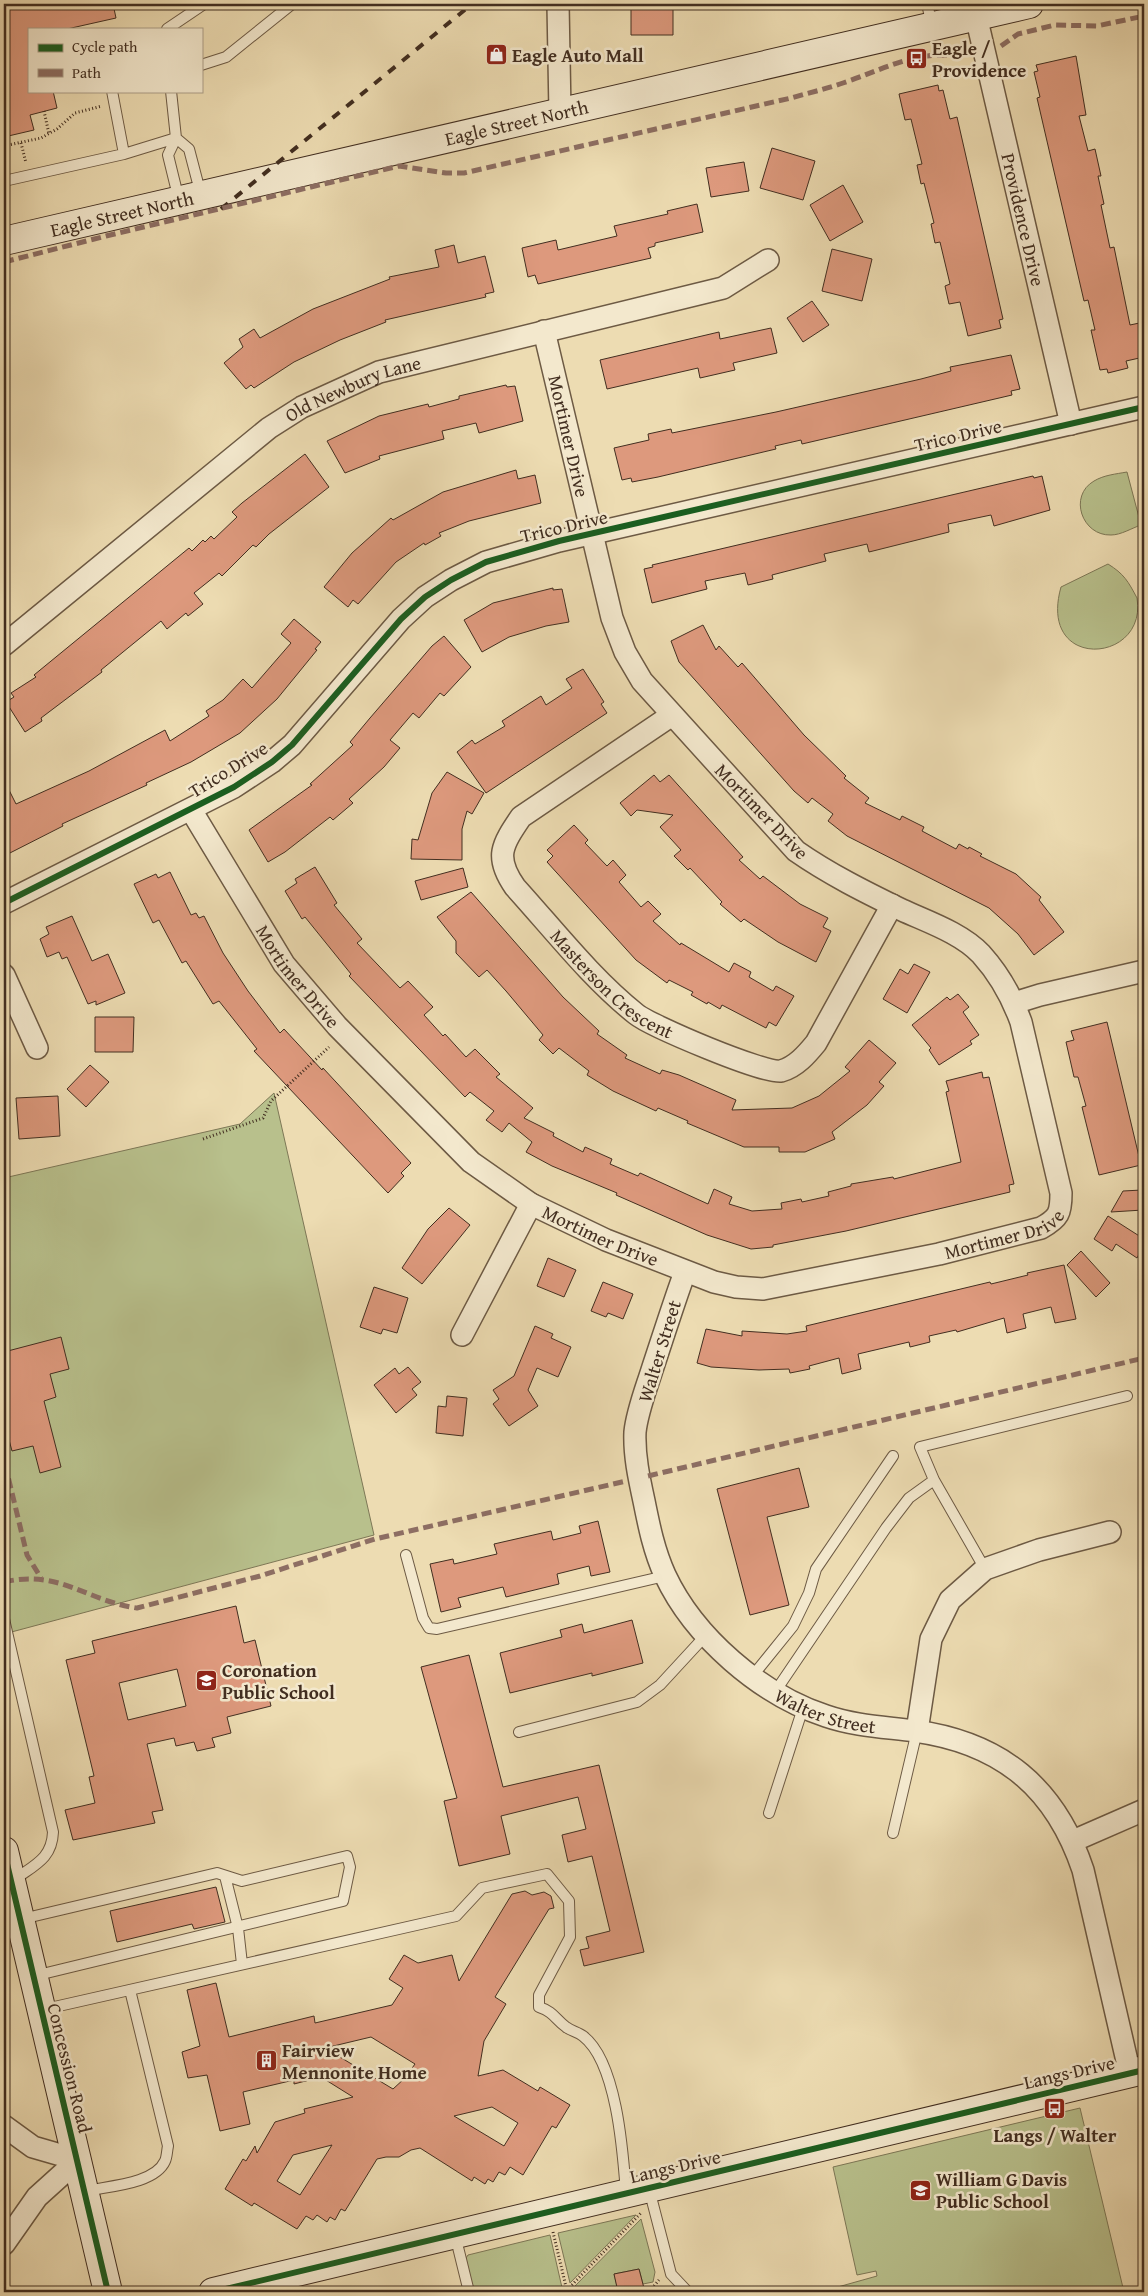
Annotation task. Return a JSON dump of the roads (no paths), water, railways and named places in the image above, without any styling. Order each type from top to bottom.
[{"type":"main road","name":"Eagle Street North","points":[[4,241],[560,113],[930,15],[976,16],[1030,4]]},
{"type":"main road","name":"Concession Road","points":[[4,1851],[108,2292]]},
{"type":"main road","name":"Langs Drive","points":[[213,2292],[549,2212],[639,2197],[1137,2072]]},
{"type":"street","points":[[558,4],[560,113]]},
{"type":"street","name":"Providence Drive","points":[[976,16],[1071,424]]},
{"type":"street","name":"Old Newbury Lane","points":[[4,645],[269,428],[302,407],[379,372],[544,330],[723,288],[768,260]]},
{"type":"street","name":"Mortimer Drive","points":[[191,810],[284,964],[337,1026],[471,1162],[530,1204],[606,1240],[685,1272],[736,1287],[762,1289],[939,1254],[1041,1228],[1055,1221],[1061,1208],[1061,1192],[1021,1022],[1014,1003],[1000,978],[980,953],[954,934],[822,869],[796,851],[642,681],[624,652],[612,618],[544,330]]},
{"type":"street","name":"Trico Drive","points":[[4,903],[191,810],[234,787],[272,762],[292,745],[401,619],[451,580],[486,562],[541,546],[1144,407]]},
{"type":"street","name":"Masterson Crescent","points":[[672,715],[521,818],[505,840],[503,853],[504,871],[515,887],[600,981],[638,1016],[756,1067],[780,1071],[803,1059],[816,1043],[892,905]]},
{"type":"street","points":[[1014,1003],[1040,995],[1144,971]]},
{"type":"street","points":[[4,975],[37,1048]]},
{"type":"street","points":[[462,1335],[530,1204]]},
{"type":"street","name":"Walter Street","points":[[685,1272],[646,1389],[635,1431],[636,1454],[652,1540],[665,1576],[687,1610],[728,1659],[751,1678],[803,1708],[855,1724],[917,1731],[971,1743],[1001,1759],[1027,1779],[1054,1810],[1073,1841],[1083,1870],[1137,2072]]},
{"type":"street","points":[[917,1731],[931,1638],[950,1600],[985,1569],[1039,1550],[1110,1532]]},
{"type":"street","points":[[1073,1841],[1144,1810]]},
{"type":"street","points":[[4,2126],[32,2147],[78,2160]]},
{"type":"street","points":[[4,2244],[37,2197],[78,2160]]},
{"type":"lane","points":[[168,28],[204,4]]},
{"type":"lane","points":[[202,65],[226,57],[292,4]]},
{"type":"lane","points":[[112,92],[124,154]]},
{"type":"lane","points":[[171,92],[176,138],[168,155],[190,198]]},
{"type":"lane","points":[[4,181],[124,154],[176,138]]},
{"type":"lane","points":[[176,138],[189,149],[190,198]]},
{"type":"lane","points":[[985,1569],[934,1480],[920,1448],[1127,1396]]},
{"type":"lane","points":[[751,1678],[793,1626],[809,1593],[816,1569],[893,1456]]},
{"type":"lane","points":[[775,1692],[886,1528],[909,1498],[934,1480]]},
{"type":"lane","points":[[406,1555],[424,1618],[429,1628],[437,1629],[665,1576]]},
{"type":"lane","points":[[4,1619],[53,1832],[52,1846],[45,1857],[11,1882]]},
{"type":"lane","points":[[519,1732],[637,1702],[660,1684],[707,1634]]},
{"type":"lane","points":[[768,1813],[803,1708]]},
{"type":"lane","points":[[893,1833],[917,1731]]},
{"type":"lane","points":[[20,1920],[217,1873],[242,1881],[347,1856],[350,1867],[342,1901],[33,1977]]},
{"type":"lane","points":[[40,2010],[456,1916],[482,1888],[547,1874],[569,1901],[570,1937],[539,1994],[539,2007],[552,2013],[565,2027],[584,2036],[601,2060],[639,2197],[671,2274],[688,2292]]},
{"type":"lane","points":[[226,1876],[238,1928],[242,1964]]},
{"type":"lane","points":[[85,2192],[142,2179],[156,2173],[165,2161],[168,2146],[130,1990]]},
{"type":"lane","points":[[455,2234],[469,2292]]},
{"type":"railway","points":[[221,209],[472,4]]},
{"type":"place","name":"Eagle Auto Mall","points":[[496,55]]},
{"type":"place","name":"Eagle / Providence","points":[[916,59]]},
{"type":"place","name":"Coronation Public School","points":[[206,1681]]},
{"type":"place","name":"Fairview Mennonite Home","points":[[266,2061]]},
{"type":"place","name":"Langs / Walter","points":[[1055,2109]]},
{"type":"place","name":"William G Davis Public School","points":[[920,2190]]}]
